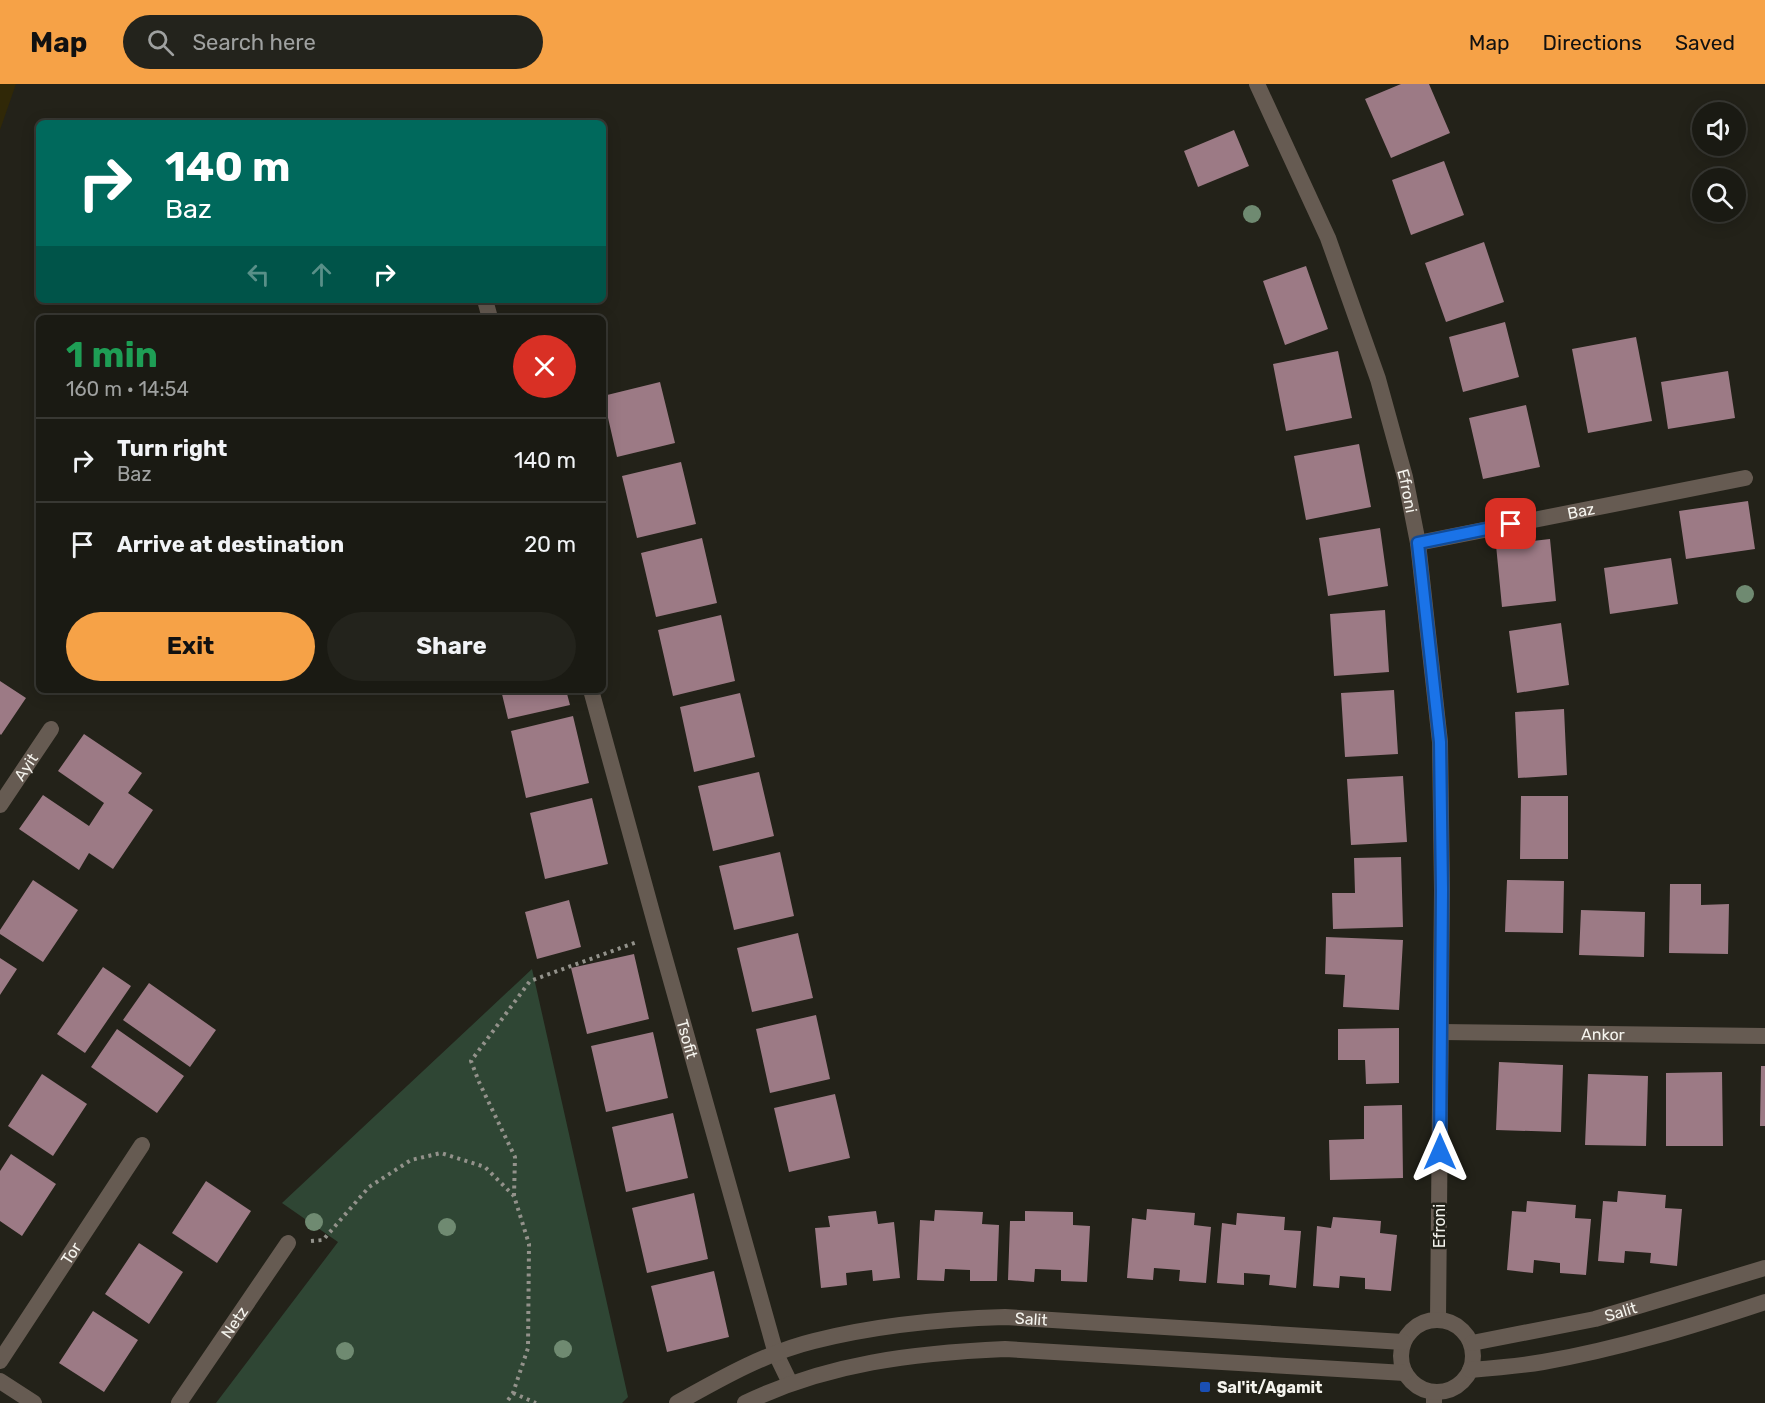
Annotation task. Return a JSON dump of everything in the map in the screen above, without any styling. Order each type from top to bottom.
[{"type":"street","name":"Efroni","points":[[1257,84],[1328,238],[1374,368],[1405,477],[1418,543],[1440,742],[1442,890],[1438,1319]]},
{"type":"street","name":"Baz","points":[[1418,543],[1744,478]]},
{"type":"street","name":"Tsofit","points":[[592,693],[776,1354],[790,1383]]},
{"type":"street","name":"Ayit","points":[[0,805],[51,729]]},
{"type":"street","name":"Ankor","points":[[1441,1032],[1765,1036]]},
{"type":"street","name":"Tor","points":[[0,1361],[142,1145]]},
{"type":"street","name":"Netz","points":[[179,1403],[288,1243]]},
{"type":"street","name":"Salit","points":[[1472,1343],[1595,1319],[1765,1268]]},
{"type":"street","name":"Salit","points":[[1470,1370],[1542,1362],[1599,1350],[1658,1335],[1765,1302]]},
{"type":"street","name":"Salit","points":[[677,1403],[716,1381],[776,1354],[813,1341],[905,1323],[951,1319],[1005,1317],[1403,1342]]},
{"type":"street","points":[[1438,1319],[1449,1321],[1466,1333],[1472,1343],[1473,1361],[1470,1370],[1456,1387],[1434,1398],[1417,1387],[1405,1373],[1400,1352],[1409,1332],[1417,1325],[1427,1320],[1438,1319]]},
{"type":"street","name":"Salit","points":[[745,1403],[821,1372],[910,1355],[1005,1349],[1405,1373]]},
{"type":"street","points":[[0,1381],[34,1403]]},
{"type":"path","points":[[506,1403],[513,1394],[528,1348],[529,1244],[514,1196],[515,1157],[471,1061],[530,981],[658,934]]},
{"type":"path","points":[[288,1243],[323,1240],[369,1187],[411,1160],[441,1153],[485,1167],[514,1196]]},
{"type":"path","points":[[513,1394],[536,1403]]},
{"type":"green space","points":[[532,969],[628,1397],[622,1403],[216,1403],[338,1242],[282,1203]]},
{"type":"sand","points":[[0,84],[16,84],[0,130]]},
{"type":"building","points":[[1401,84],[1429,84],[1450,133],[1391,158],[1365,99]]},
{"type":"building","points":[[1234,130],[1249,166],[1198,187],[1184,151]]},
{"type":"building","points":[[1444,161],[1464,215],[1411,235],[1392,180]]},
{"type":"building","points":[[1484,242],[1504,302],[1446,322],[1425,263]]},
{"type":"building","points":[[1306,266],[1328,329],[1285,345],[1263,281]]},
{"type":"building","points":[[1505,322],[1519,377],[1463,392],[1449,337]]},
{"type":"building","points":[[1636,337],[1652,421],[1588,433],[1572,349]]},
{"type":"building","points":[[1338,351],[1352,418],[1286,431],[1273,364]]},
{"type":"building","points":[[1728,371],[1735,418],[1668,429],[1661,382]]},
{"type":"building","points":[[660,382],[675,443],[617,457],[606,409],[606,395]]},
{"type":"building","points":[[1526,405],[1540,467],[1483,479],[1469,418]]},
{"type":"building","points":[[1359,444],[1371,507],[1306,520],[1294,456]]},
{"type":"building","points":[[681,462],[696,524],[637,538],[622,476]]},
{"type":"building","points":[[1748,501],[1755,549],[1686,559],[1679,511]]},
{"type":"building","points":[[1380,528],[1388,586],[1328,596],[1319,538]]},
{"type":"building","points":[[702,538],[717,603],[656,617],[641,553]]},
{"type":"building","points":[[1550,539],[1556,601],[1502,607],[1496,545]]},
{"type":"building","points":[[1671,558],[1678,604],[1610,614],[1604,568]]},
{"type":"building","points":[[1385,610],[1389,672],[1334,676],[1330,614]]},
{"type":"building","points":[[721,615],[735,681],[673,696],[658,630]]},
{"type":"building","points":[[1561,623],[1569,685],[1517,693],[1509,631]]},
{"type":"building","points":[[0,681],[26,698],[1,735],[0,734]]},
{"type":"building","points":[[1394,690],[1398,754],[1345,757],[1341,693]]},
{"type":"building","points":[[502,693],[567,693],[570,705],[508,719]]},
{"type":"building","points":[[740,693],[755,757],[694,772],[680,707]]},
{"type":"building","points":[[1564,709],[1567,775],[1518,778],[1515,712]]},
{"type":"building","points":[[573,716],[589,783],[526,798],[511,731]]},
{"type":"building","points":[[84,734],[142,773],[128,793],[153,810],[113,869],[89,853],[79,870],[19,829],[43,795],[89,826],[104,803],[58,771]]},
{"type":"building","points":[[759,772],[774,836],[713,851],[698,786]]},
{"type":"building","points":[[1403,776],[1407,842],[1351,845],[1347,779]]},
{"type":"building","points":[[1521,796],[1568,796],[1568,859],[1520,859]]},
{"type":"building","points":[[592,798],[608,864],[545,879],[530,813]]},
{"type":"building","points":[[780,852],[794,916],[734,930],[719,866]]},
{"type":"building","points":[[1401,857],[1403,927],[1333,929],[1332,893],[1355,893],[1354,858]]},
{"type":"building","points":[[33,880],[78,910],[43,962],[0,934],[0,930]]},
{"type":"building","points":[[1507,880],[1564,881],[1563,933],[1505,932]]},
{"type":"building","points":[[1670,884],[1701,884],[1701,905],[1729,904],[1728,954],[1669,953]]},
{"type":"building","points":[[569,900],[581,947],[537,959],[525,912]]},
{"type":"building","points":[[1581,910],[1645,912],[1644,957],[1579,955]]},
{"type":"building","points":[[798,933],[813,998],[752,1012],[737,948]]},
{"type":"building","points":[[1326,937],[1403,940],[1399,1010],[1343,1007],[1345,975],[1325,974]]},
{"type":"building","points":[[634,954],[649,1019],[587,1034],[571,968]]},
{"type":"building","points":[[0,958],[17,969],[0,995]]},
{"type":"building","points":[[103,967],[131,986],[85,1053],[57,1034]]},
{"type":"building","points":[[149,983],[216,1030],[190,1067],[123,1020]]},
{"type":"building","points":[[816,1015],[830,1079],[770,1093],[756,1029]]},
{"type":"building","points":[[1399,1028],[1399,1083],[1366,1084],[1365,1060],[1338,1060],[1338,1029]]},
{"type":"building","points":[[117,1029],[184,1076],[157,1113],[91,1067]]},
{"type":"building","points":[[653,1032],[668,1098],[606,1112],[591,1046]]},
{"type":"building","points":[[1499,1062],[1563,1065],[1561,1132],[1496,1130]]},
{"type":"building","points":[[1761,1066],[1765,1066],[1765,1126],[1760,1126]]},
{"type":"building","points":[[1722,1072],[1723,1146],[1666,1146],[1666,1073]]},
{"type":"building","points":[[42,1074],[87,1104],[53,1156],[8,1126]]},
{"type":"building","points":[[1588,1074],[1648,1076],[1646,1146],[1585,1145]]},
{"type":"building","points":[[835,1094],[850,1158],[789,1172],[774,1108]]},
{"type":"building","points":[[1402,1105],[1403,1178],[1330,1180],[1329,1140],[1364,1139],[1364,1106]]},
{"type":"building","points":[[673,1113],[688,1178],[626,1192],[612,1127]]},
{"type":"building","points":[[11,1154],[56,1184],[22,1236],[0,1221],[0,1171]]},
{"type":"building","points":[[206,1181],[251,1211],[217,1263],[172,1233]]},
{"type":"building","points":[[1618,1191],[1666,1195],[1665,1208],[1682,1209],[1677,1266],[1650,1263],[1651,1253],[1625,1251],[1624,1263],[1598,1261],[1603,1201],[1617,1202]]},
{"type":"building","points":[[694,1193],[708,1259],[647,1273],[632,1208]]},
{"type":"building","points":[[1527,1201],[1576,1205],[1575,1218],[1591,1219],[1586,1275],[1560,1273],[1560,1263],[1534,1260],[1533,1273],[1507,1270],[1512,1211],[1526,1212]]},
{"type":"building","points":[[1147,1209],[1195,1213],[1194,1225],[1211,1227],[1206,1283],[1179,1281],[1180,1270],[1154,1268],[1153,1280],[1127,1278],[1132,1218],[1146,1220]]},
{"type":"building","points":[[935,1210],[983,1212],[982,1224],[999,1225],[997,1281],[970,1281],[970,1270],[945,1269],[944,1281],[917,1280],[920,1220],[934,1221]]},
{"type":"building","points":[[876,1211],[878,1224],[894,1222],[900,1278],[873,1281],[872,1270],[846,1273],[847,1285],[821,1288],[815,1228],[830,1227],[828,1216]]},
{"type":"building","points":[[1025,1211],[1073,1212],[1073,1225],[1090,1226],[1087,1282],[1061,1281],[1061,1270],[1035,1269],[1034,1282],[1008,1280],[1010,1221],[1025,1221]]},
{"type":"building","points":[[1237,1213],[1285,1217],[1284,1230],[1301,1231],[1296,1288],[1269,1285],[1270,1275],[1244,1273],[1244,1285],[1217,1283],[1222,1223],[1236,1225]]},
{"type":"building","points":[[1333,1217],[1381,1221],[1380,1233],[1397,1235],[1391,1291],[1365,1289],[1365,1278],[1340,1276],[1339,1288],[1313,1286],[1317,1226],[1331,1228]]},
{"type":"building","points":[[139,1243],[183,1272],[149,1324],[105,1294]]},
{"type":"building","points":[[714,1271],[729,1337],[667,1352],[651,1286]]},
{"type":"building","points":[[93,1311],[138,1340],[104,1392],[59,1363]]},
{"type":"place","name":"Sal'it/Agamit","points":[[1205,1387]]},
{"type":"route","points":[[1440,1152],[1442,890],[1440,742],[1418,543],[1511,524]]}]
